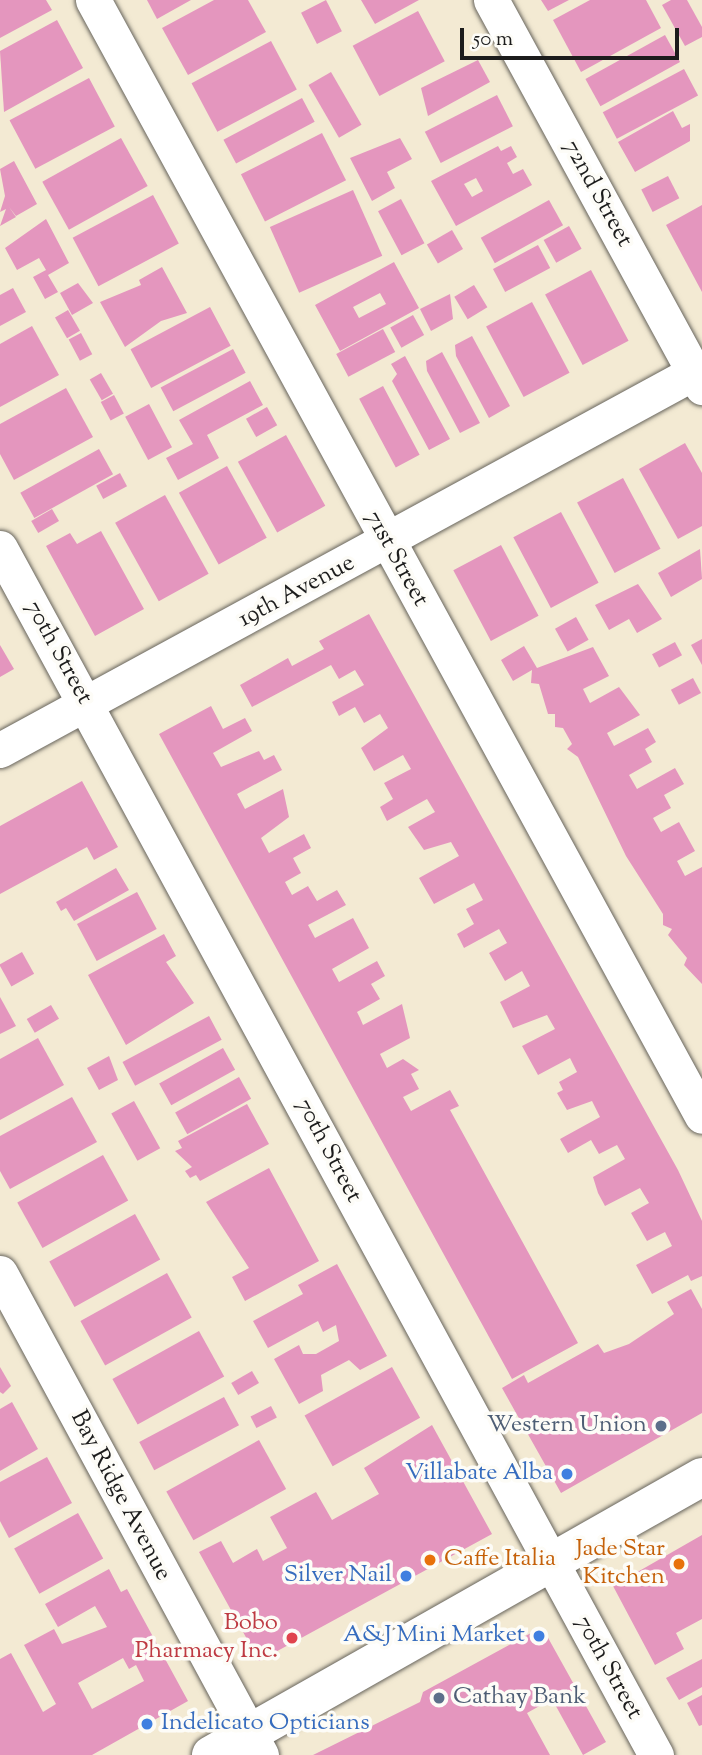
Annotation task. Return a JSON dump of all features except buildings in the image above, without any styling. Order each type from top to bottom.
[{"type":"street","name":"71st Street","points":[[93,0],[702,1116]]},
{"type":"street","name":"72nd Street","points":[[491,0],[699,376]]},
{"type":"street","name":"19th Avenue","points":[[0,750],[699,376]]},
{"type":"street","name":"70th Street","points":[[0,548],[656,1755]]},
{"type":"street","name":"Bay Ridge Avenue","points":[[0,1273],[255,1744]]},
{"type":"street","points":[[211,1755],[255,1744],[551,1563],[702,1477]]},
{"type":"place","name":"Western Union","points":[[661,1426]]},
{"type":"place","name":"Villabate Alba","points":[[567,1474]]},
{"type":"place","name":"Caffe Italia","points":[[430,1560]]},
{"type":"place","name":"Jade Star Kitchen","points":[[679,1564]]},
{"type":"place","name":"Silver Nail","points":[[406,1576]]},
{"type":"place","name":"A&J Mini Market","points":[[539,1636]]},
{"type":"place","name":"Bobo Pharmacy Inc.","points":[[292,1638]]},
{"type":"place","name":"Cathay Bank","points":[[439,1698]]},
{"type":"place","name":"Indelicato Opticians","points":[[147,1724]]}]
